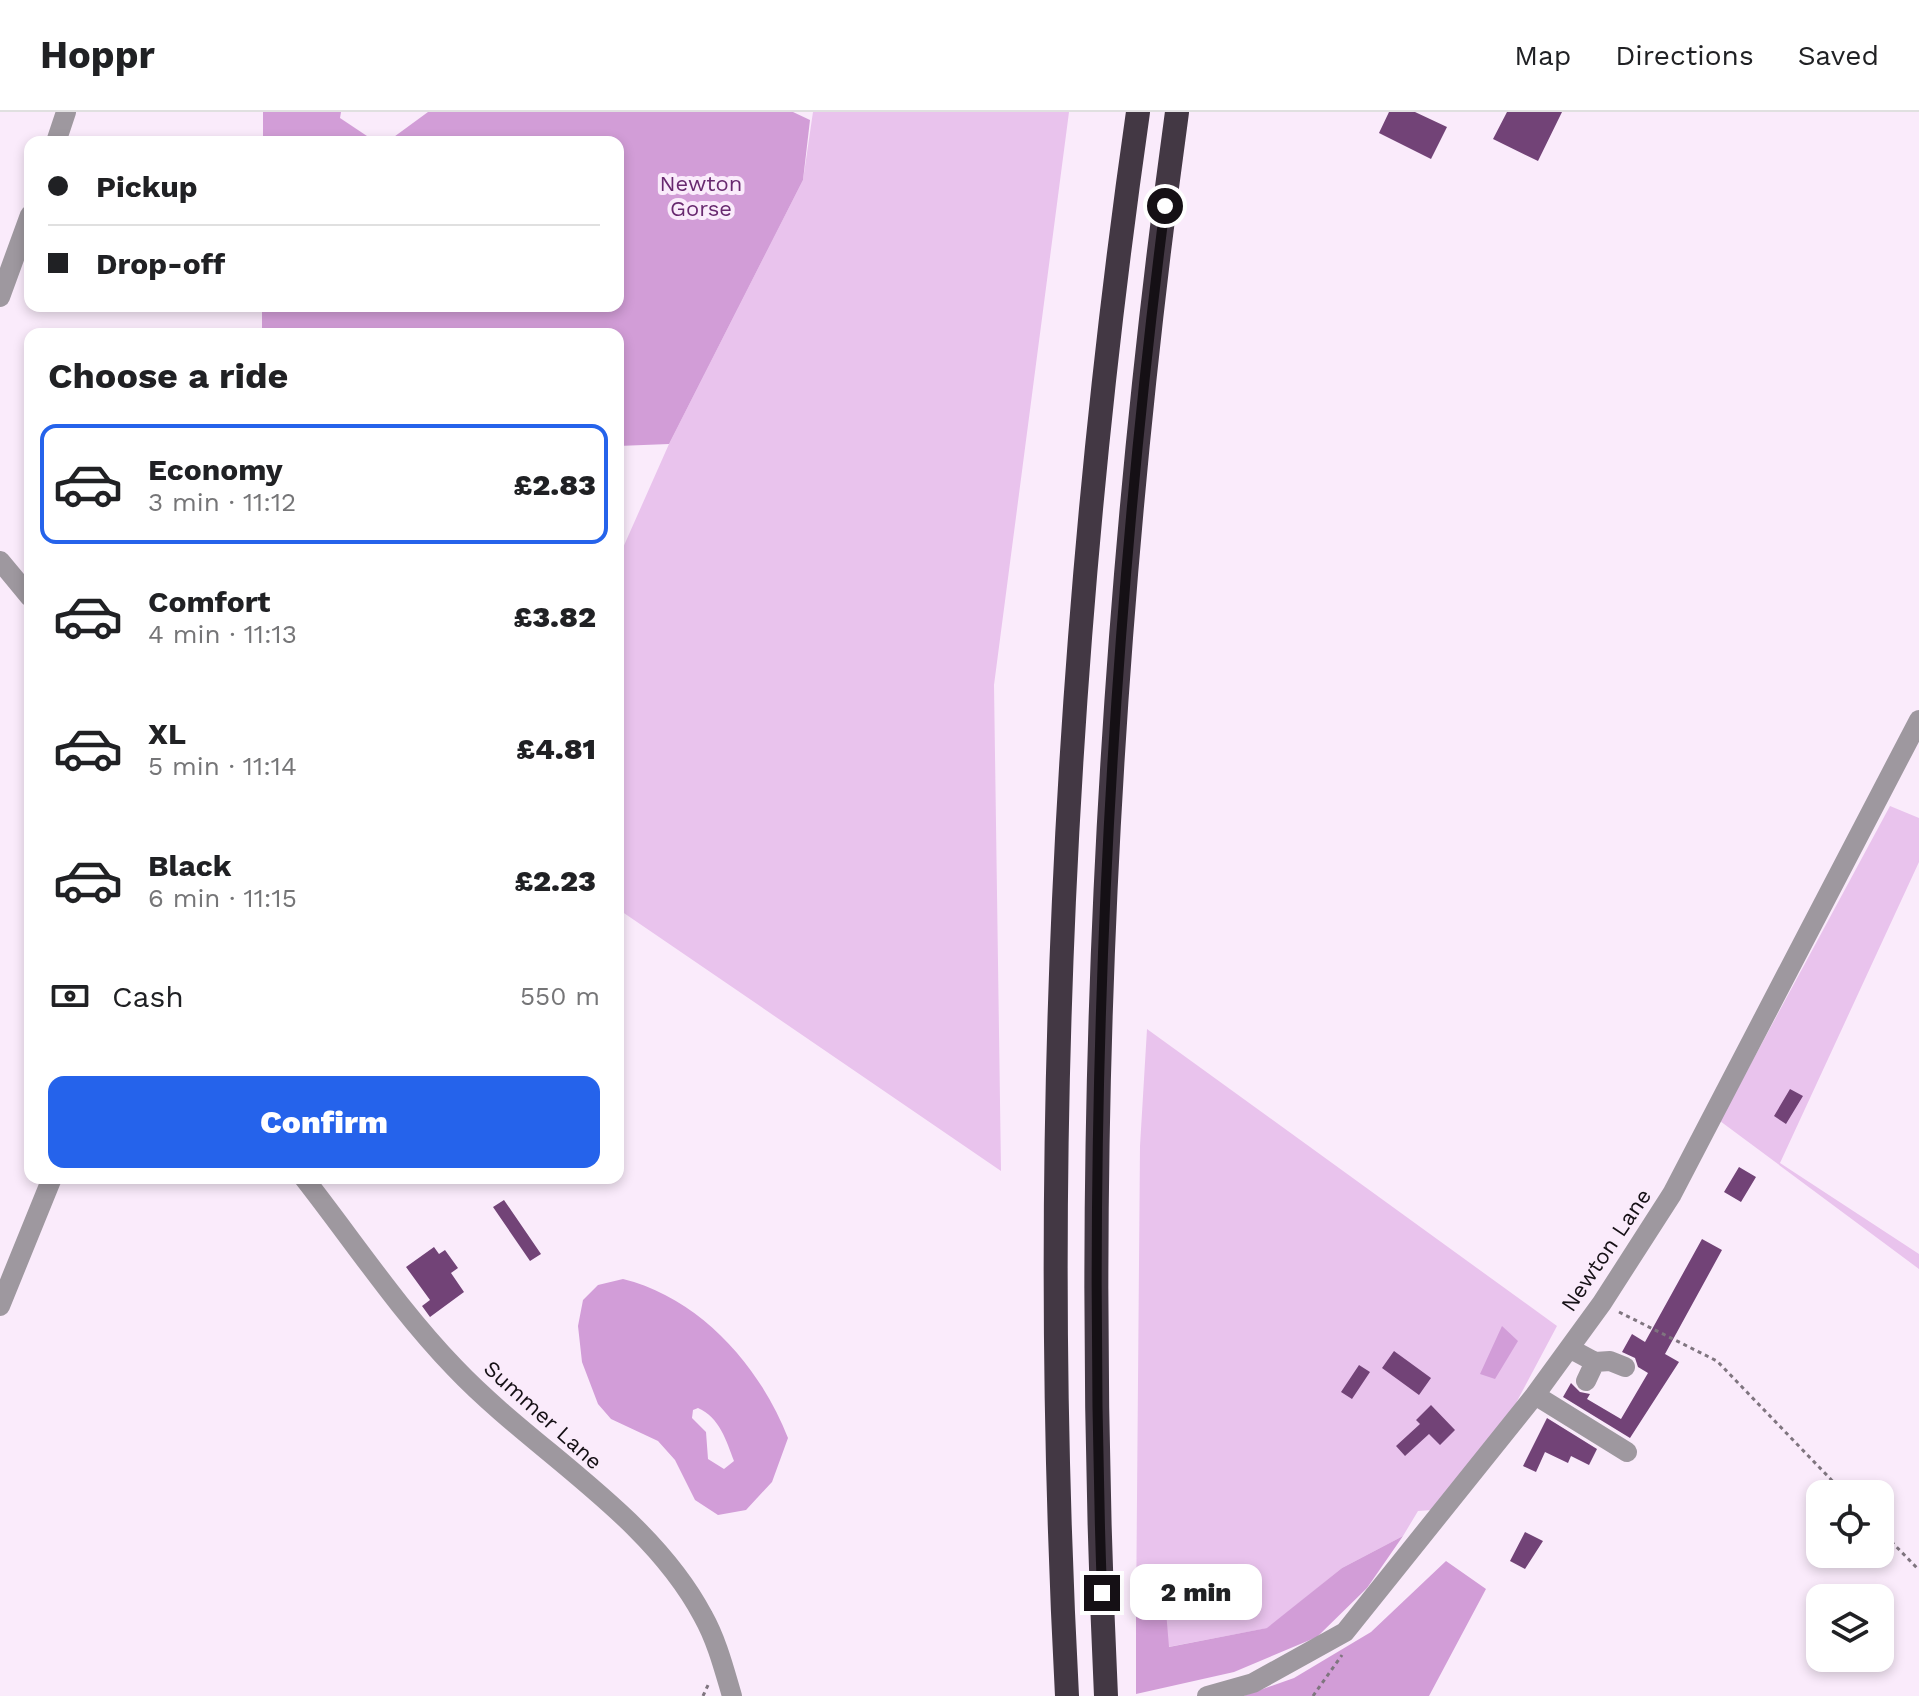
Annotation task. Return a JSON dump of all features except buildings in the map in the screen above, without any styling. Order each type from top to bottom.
[{"type":"highway","points":[[1067,1696],[1056,1319],[1057,1161],[1068,837],[1094,487],[1138,112]]},
{"type":"highway","points":[[1106,1696],[1095,1318],[1102,978],[1109,821],[1132,503],[1177,112]]},
{"type":"street","points":[[58,136],[66,112]]},
{"type":"street","points":[[0,297],[24,231]]},
{"type":"street","points":[[0,561],[24,590]]},
{"type":"street","name":"Newton Lane","points":[[1207,1696],[1253,1683],[1345,1632],[1535,1395],[1602,1303],[1679,1181],[1919,720]]},
{"type":"street","points":[[0,1306],[50,1184]]},
{"type":"street","name":"Summer Lane","points":[[308,1184],[378,1277],[455,1368],[660,1553],[704,1617],[732,1696]]},
{"type":"street","points":[[1569,1348],[1595,1362],[1610,1361],[1625,1367]]},
{"type":"street","points":[[1586,1381],[1595,1362]]},
{"type":"street","points":[[1535,1395],[1627,1452]]},
{"type":"path","points":[[1602,1303],[1717,1361],[1832,1480]]},
{"type":"path","points":[[1894,1544],[1919,1570]]},
{"type":"path","points":[[1313,1696],[1344,1652],[1345,1632]]},
{"type":"shaded area","points":[[813,112],[1069,112],[994,685],[1001,1171],[624,913],[624,545],[669,444],[803,180]]},
{"type":"shaded area","points":[[1890,806],[1919,818],[1919,862],[1780,1163],[1919,1254],[1919,1269],[1720,1121]]},
{"type":"shaded area","points":[[1147,1029],[1557,1326],[1507,1420],[1432,1510],[1418,1511],[1403,1536],[1342,1568],[1268,1628],[1168,1647],[1136,1617],[1140,1146]]},
{"type":"shaded area","points":[[623,1279],[651,1288],[677,1302],[724,1339],[761,1385],[788,1438],[772,1482],[746,1510],[718,1515],[695,1500],[675,1460],[658,1441],[611,1419],[598,1404],[582,1362],[578,1326],[583,1300],[598,1285]],"holes":[[[698,1408],[706,1412],[721,1430],[734,1461],[724,1469],[708,1459],[706,1432],[692,1418],[693,1410]]]},
{"type":"shaded area","points":[[1502,1326],[1518,1341],[1495,1379],[1480,1374]]},
{"type":"green space","points":[[263,112],[341,112],[340,118],[367,136],[263,136]]},
{"type":"green space","name":"Newton Gorse","points":[[428,112],[793,112],[810,120],[803,180],[669,444],[624,446],[624,328],[262,328],[262,312],[624,312],[624,136],[395,136]]},
{"type":"green space","points":[[1403,1536],[1367,1588],[1317,1637],[1234,1672],[1136,1694],[1136,1617],[1166,1611],[1169,1647],[1267,1628],[1342,1568]]},
{"type":"green space","points":[[1446,1561],[1486,1589],[1429,1696],[1243,1696],[1294,1678],[1371,1632]]},
{"type":"route","points":[[1102,1593],[1095,1318],[1102,978],[1109,821],[1132,503],[1165,206]]}]
